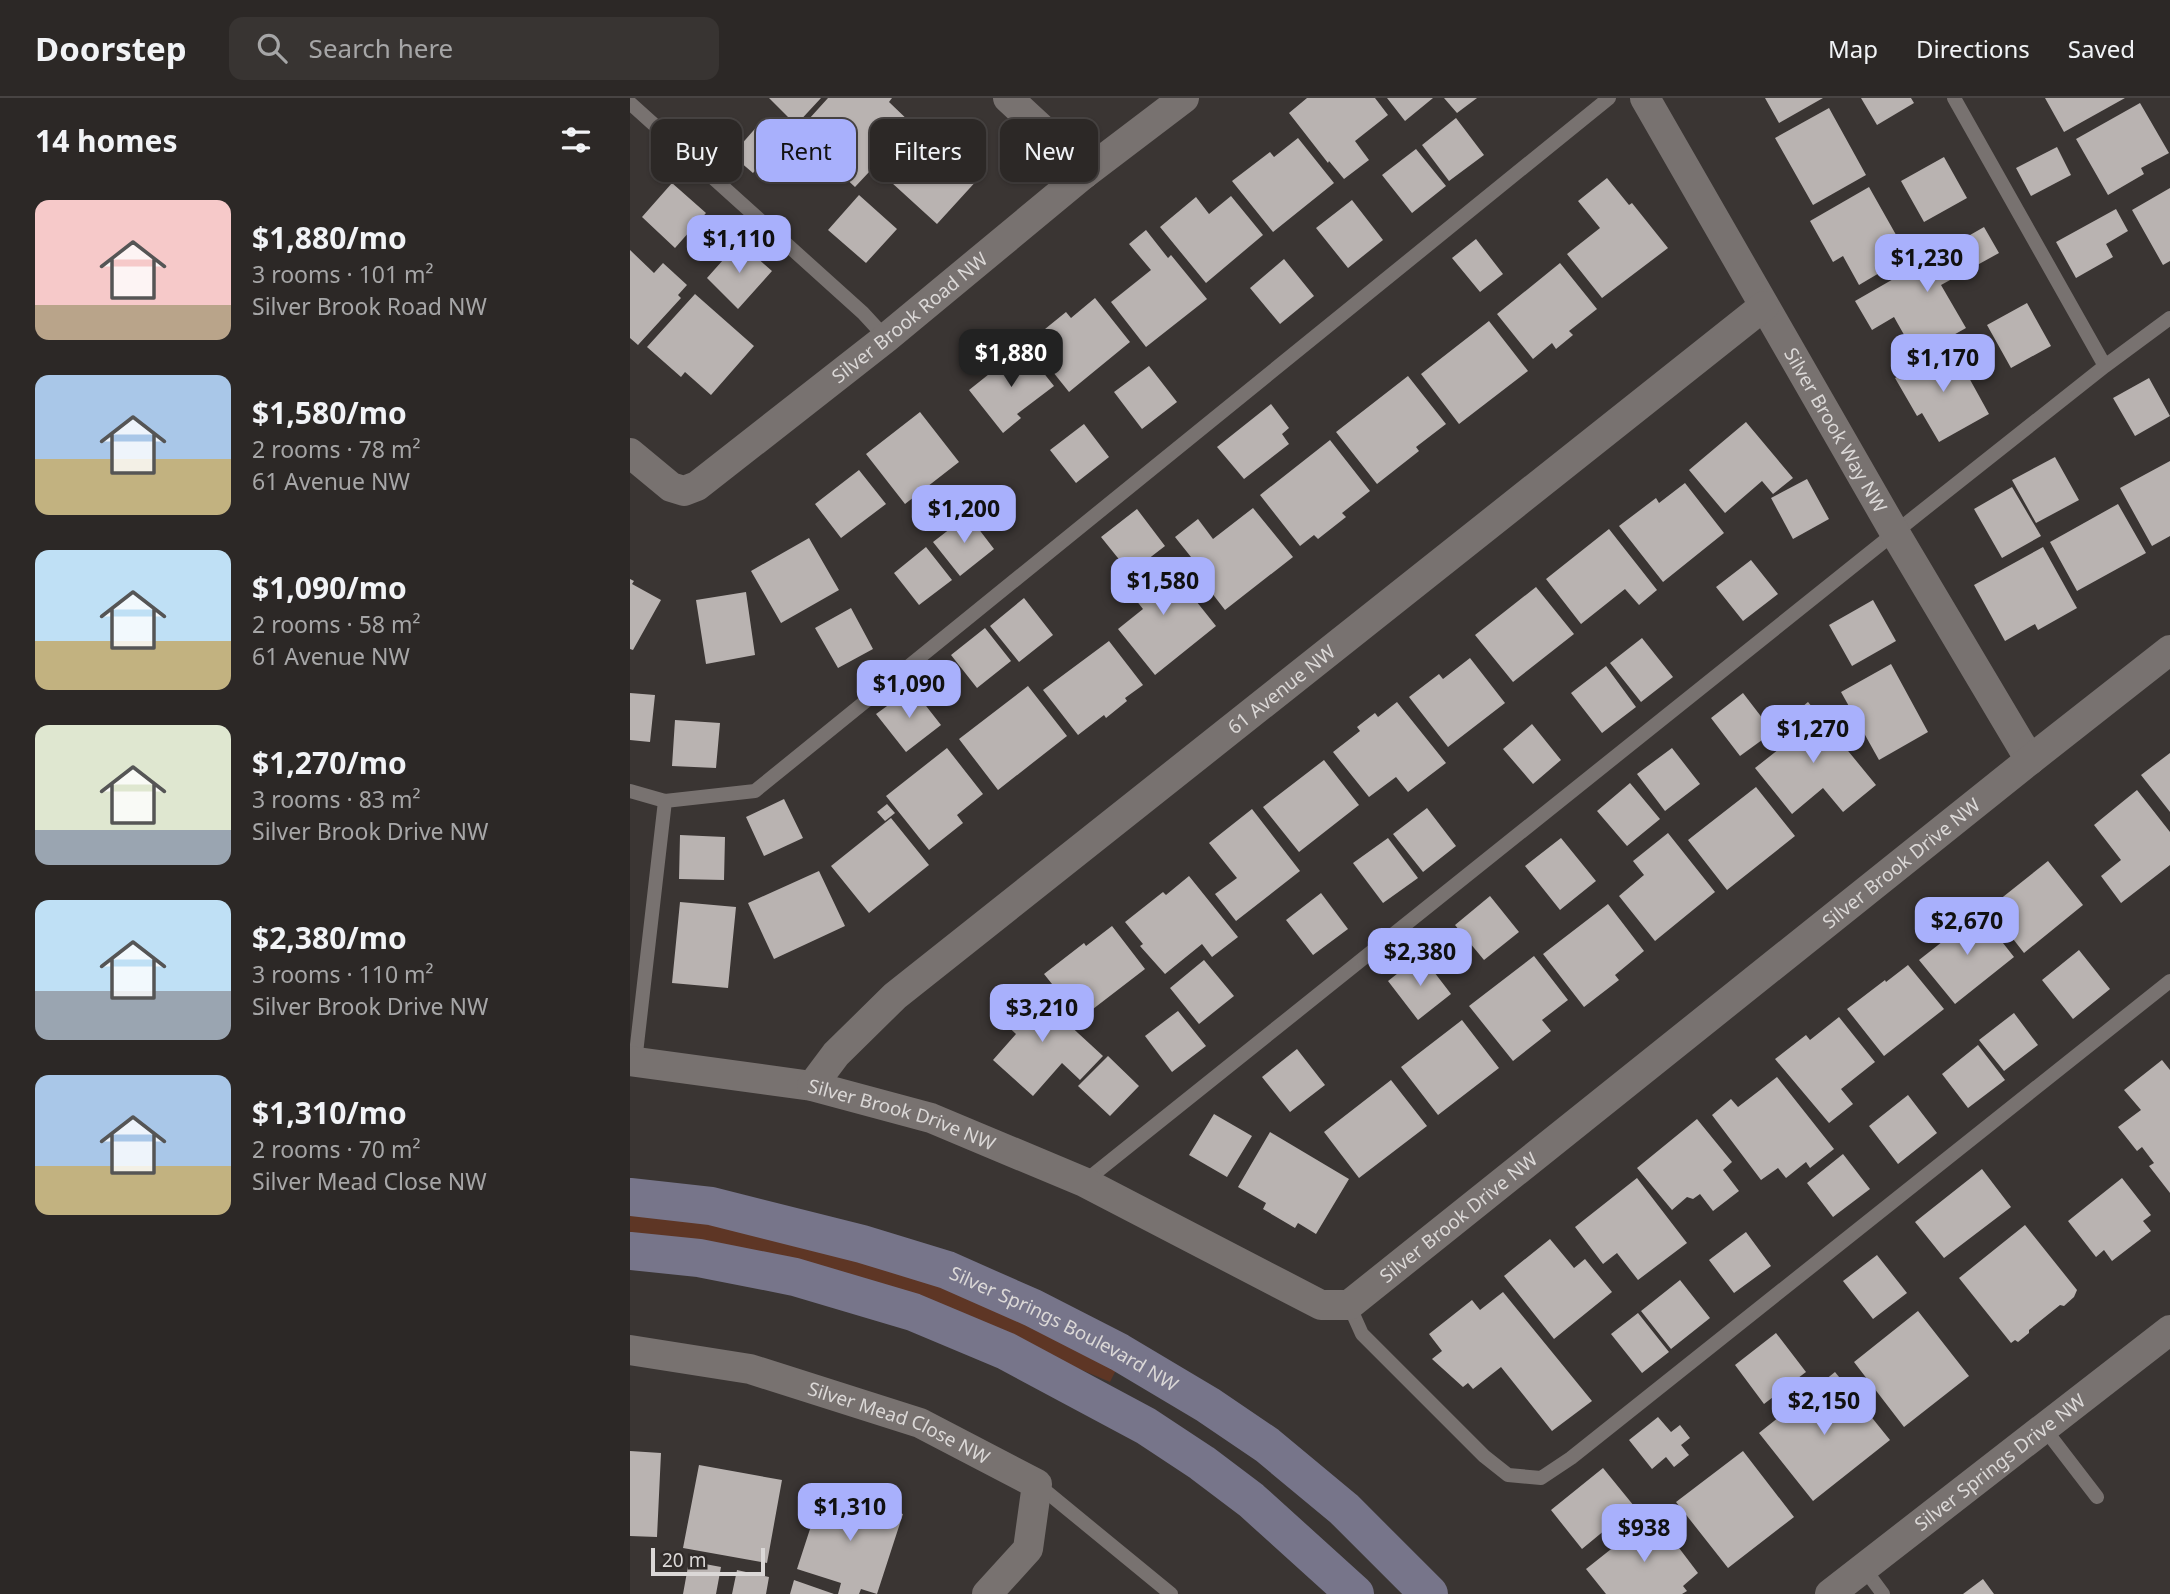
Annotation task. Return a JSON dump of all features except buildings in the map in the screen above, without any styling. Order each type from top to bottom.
[{"type":"street","points":[[1008,98],[1031,119]]},
{"type":"street","name":"Silver Brook Road NW","points":[[1098,163],[1184,98]]},
{"type":"street","name":"Silver Brook Way NW","points":[[1645,98],[2029,760]]},
{"type":"street","name":"Silver Brook Road NW","points":[[630,453],[671,488],[684,491],[697,486],[886,338],[1074,182]]},
{"type":"street","name":"61 Avenue NW","points":[[812,1086],[836,1054],[895,996],[1764,306]]},
{"type":"street","name":"Silver Brook Drive NW","points":[[632,1061],[812,1086],[931,1118],[1084,1182],[1321,1305],[1349,1305],[2170,650]]},
{"type":"street","name":"Silver Springs Boulevard NW","points":[[630,1197],[710,1206],[862,1244],[947,1270],[1033,1308],[1130,1359],[1208,1405],[1267,1445],[1344,1509],[1429,1594]]},
{"type":"street","points":[[630,1251],[699,1258],[795,1277],[913,1312],[1006,1352],[1146,1426],[1202,1463],[1251,1500],[1355,1594]]},
{"type":"street","name":"Silver Springs Drive NW","points":[[1830,1594],[2170,1330]]},
{"type":"street","name":"Silver Mead Close NW","points":[[630,1350],[750,1369],[920,1423],[1037,1484]]},
{"type":"street","points":[[987,1594],[1028,1549],[1037,1484]]},
{"type":"lane","points":[[630,791],[665,801],[755,790],[1609,98]]},
{"type":"lane","points":[[1954,98],[2105,366]]},
{"type":"lane","points":[[630,103],[863,313],[886,338]]},
{"type":"lane","points":[[1084,1182],[1895,533],[2105,366],[2170,318]]},
{"type":"lane","points":[[632,1061],[665,801]]},
{"type":"lane","points":[[1349,1305],[1362,1334],[1484,1457],[1508,1475],[1541,1478],[1571,1458],[2170,981]]},
{"type":"lane","points":[[2044,1428],[2097,1497]]},
{"type":"lane","points":[[1037,1484],[1171,1594]]},
{"type":"lane","points":[[1863,1567],[1883,1594]]},
{"type":"shaded area","points":[[630,1211],[688,1218],[902,1270],[1119,1364],[1110,1382],[967,1321],[630,1236]]}]
